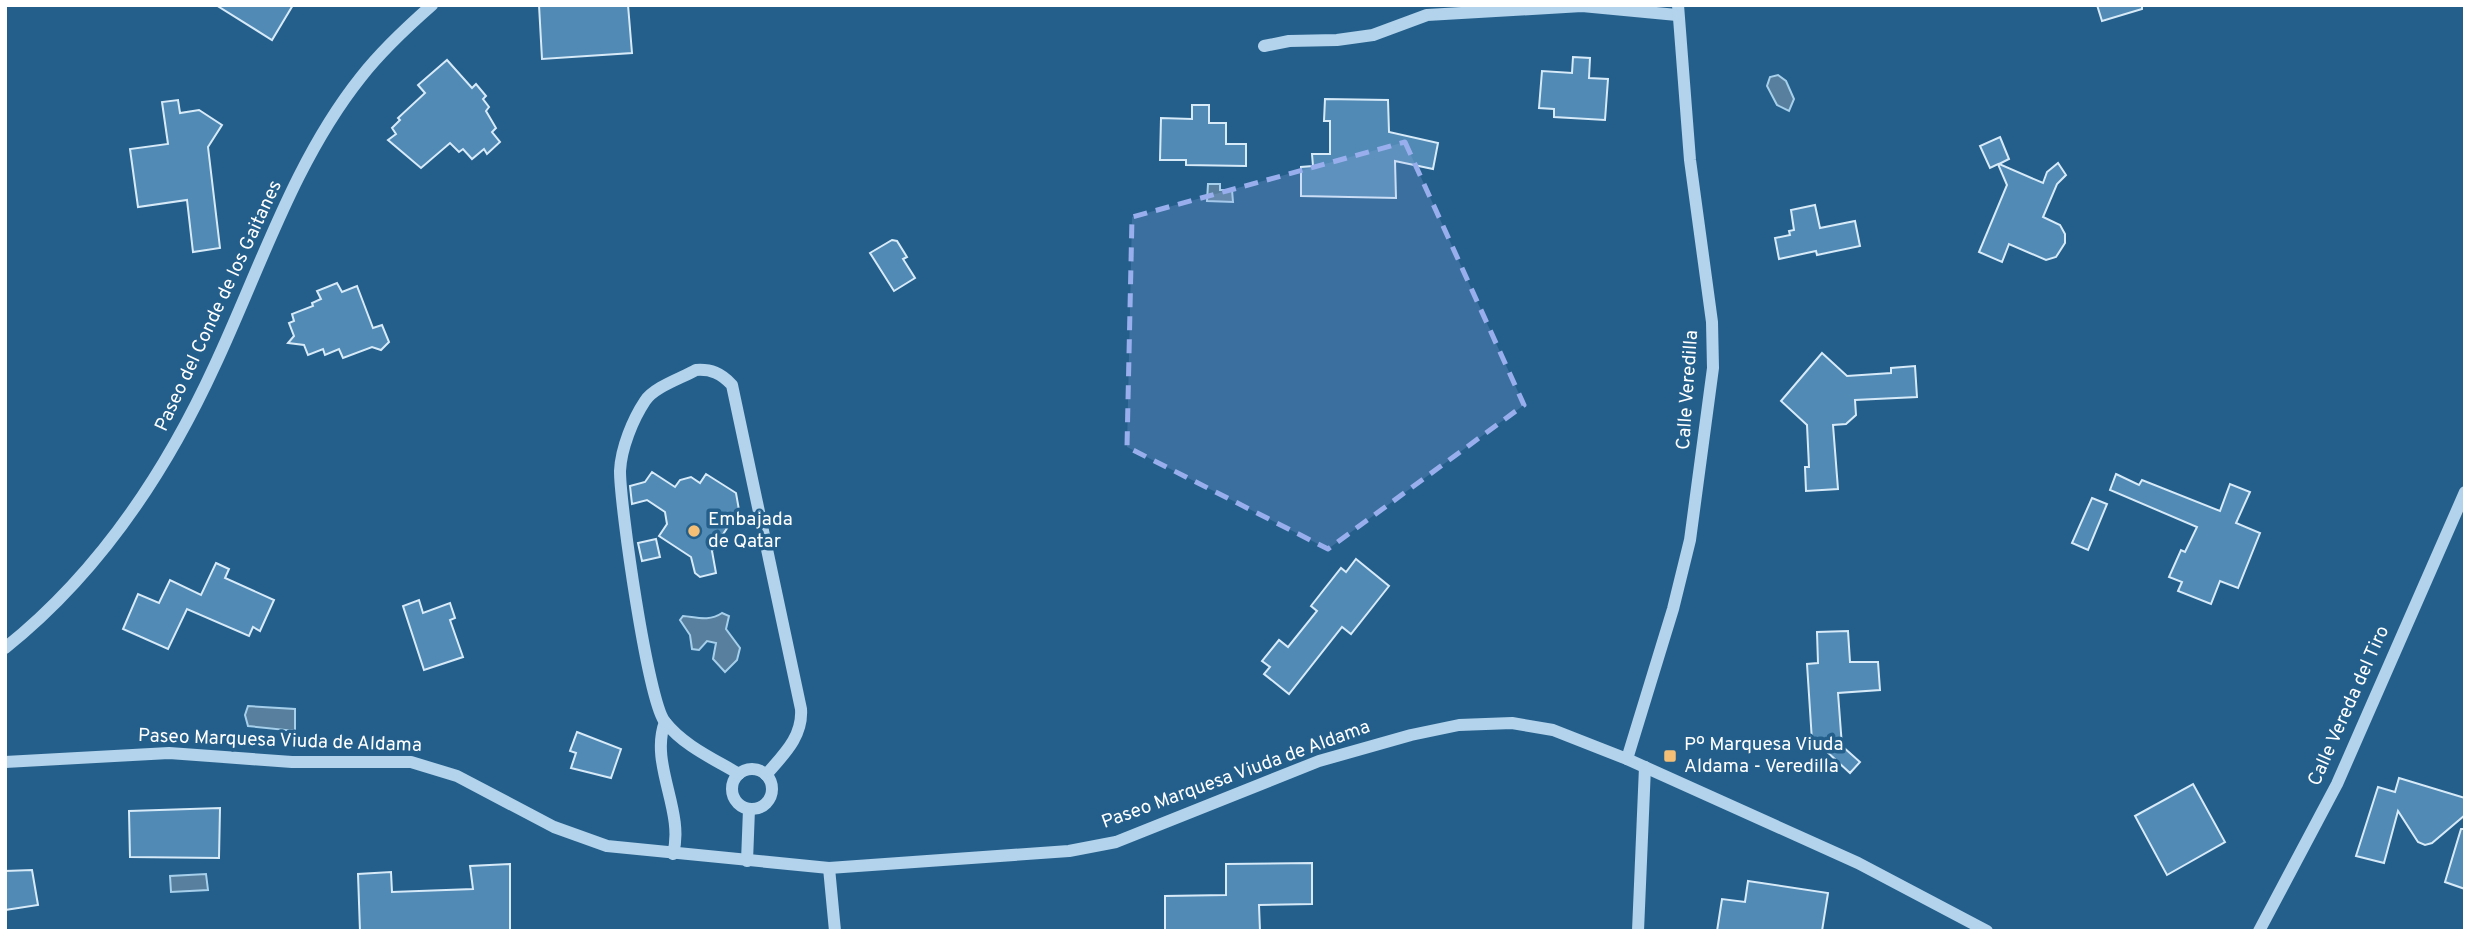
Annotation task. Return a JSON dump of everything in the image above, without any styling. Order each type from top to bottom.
[{"type":"street","name":"Paseo del Conde de los Gaitanes","points":[[5,648],[68,592],[114,539],[170,454],[209,378],[316,144],[361,77],[403,30],[432,5]]},
{"type":"street","name":"Calle Veredilla","points":[[1265,46],[1289,41],[1337,40],[1373,35],[1427,15],[1582,6],[1678,10],[1690,160],[1712,321],[1713,368],[1696,514],[1673,609],[1627,759]]},
{"type":"street","points":[[739,774],[694,748],[665,722],[656,701],[628,551],[620,468],[629,437],[649,397],[695,370],[704,369],[724,376],[732,385],[801,709],[802,719],[795,739],[766,775]]},
{"type":"street","name":"Calle Vereda del Tiro","points":[[2259,931],[2337,784],[2465,492]]},
{"type":"street","points":[[665,722],[662,755],[678,838],[673,854]]},
{"type":"street","name":"Paseo Marquesa Viuda de Aldama","points":[[5,762],[169,753],[292,762],[411,762],[457,776],[554,827],[607,846],[747,862],[829,868],[1069,851],[1116,842],[1319,761],[1411,734],[1459,725],[1512,723],[1553,730],[1627,759],[1858,863],[1987,931]]},
{"type":"street","points":[[1638,931],[1645,767]]},
{"type":"street","points":[[753,769],[766,775],[772,790],[770,798],[765,804],[749,809],[742,806],[733,795],[732,787],[739,774],[753,769]]},
{"type":"street","points":[[747,862],[749,809]]},
{"type":"street","points":[[829,868],[835,931]]},
{"type":"highlighted area","points":[[1405,142],[1524,405],[1328,549],[1127,447],[1132,217]]},
{"type":"water","points":[[1778,75],[1786,81],[1794,99],[1789,111],[1777,105],[1767,86],[1770,77]]},
{"type":"water","points":[[1208,184],[1220,184],[1220,190],[1232,190],[1233,202],[1207,201]]},
{"type":"water","points":[[722,613],[729,616],[726,629],[740,648],[737,660],[725,672],[713,659],[716,643],[707,641],[699,650],[692,649],[690,635],[680,620],[683,616],[707,618]]},
{"type":"water","points":[[248,706],[295,709],[295,731],[248,726],[245,715]]},
{"type":"water","points":[[206,874],[208,890],[171,892],[170,876]]},
{"type":"building","points":[[216,5],[293,5],[272,40]]},
{"type":"building","points":[[539,5],[628,5],[632,53],[542,59]]},
{"type":"building","points":[[2097,5],[2142,5],[2142,9],[2102,21]]},
{"type":"building","points":[[1573,57],[1590,58],[1589,78],[1608,79],[1605,120],[1554,117],[1554,109],[1539,108],[1542,71],[1572,73]]},
{"type":"building","points":[[447,60],[472,88],[476,84],[486,96],[483,99],[489,107],[486,111],[496,128],[492,132],[500,142],[487,154],[484,149],[472,159],[463,149],[459,152],[450,143],[421,168],[388,140],[396,134],[392,128],[400,120],[398,118],[425,93],[418,85]]},
{"type":"building","points":[[1325,99],[1388,100],[1389,132],[1438,143],[1433,169],[1395,161],[1396,198],[1301,196],[1301,167],[1313,166],[1312,154],[1330,154],[1330,121],[1324,121]]},
{"type":"building","points":[[178,100],[180,113],[199,110],[222,125],[208,147],[220,248],[193,252],[187,200],[138,207],[130,149],[168,144],[162,102]]},
{"type":"building","points":[[1192,105],[1209,105],[1209,123],[1226,123],[1226,144],[1246,144],[1246,166],[1186,165],[1186,160],[1160,160],[1161,118],[1192,119]]},
{"type":"building","points":[[2000,137],[2009,159],[1999,164],[2043,183],[2047,172],[2058,163],[2066,175],[2057,184],[2043,217],[2060,225],[2065,234],[2065,243],[2056,257],[2046,260],[2009,244],[2002,262],[1979,252],[2007,185],[1998,164],[1990,168],[1980,146]]},
{"type":"building","points":[[1815,205],[1820,228],[1855,221],[1860,246],[1779,259],[1775,238],[1790,235],[1789,231],[1794,230],[1791,210]]},
{"type":"building","points":[[892,240],[897,241],[907,257],[903,259],[915,278],[894,291],[870,253]]},
{"type":"building","points":[[337,283],[342,292],[357,286],[373,328],[382,325],[389,342],[381,350],[372,347],[343,358],[339,349],[325,355],[323,349],[308,355],[304,345],[288,343],[294,336],[289,323],[294,321],[292,314],[313,306],[312,303],[321,299],[317,291]]},
{"type":"building","points":[[1822,353],[1847,376],[1891,373],[1891,368],[1915,366],[1917,397],[1855,400],[1856,415],[1846,424],[1833,425],[1838,489],[1806,491],[1805,467],[1809,467],[1807,425],[1781,401]]},
{"type":"building","name":"Embajada de Qatar","points":[[652,472],[675,487],[680,480],[691,477],[700,483],[706,474],[736,493],[739,510],[712,551],[716,573],[700,577],[695,573],[691,557],[659,536],[667,524],[665,512],[647,500],[632,504],[630,486],[645,482]]},
{"type":"building","points":[[2116,474],[2139,485],[2142,480],[2220,511],[2230,484],[2250,492],[2236,523],[2260,533],[2238,588],[2220,581],[2211,604],[2178,591],[2182,582],[2169,577],[2181,550],[2185,552],[2197,527],[2110,490]]},
{"type":"building","points":[[2092,498],[2107,504],[2088,550],[2072,543]]},
{"type":"building","points":[[656,539],[660,557],[642,561],[638,543]]},
{"type":"building","points":[[1356,559],[1389,586],[1351,634],[1342,627],[1289,694],[1264,674],[1270,667],[1262,661],[1279,640],[1288,647],[1317,611],[1311,606],[1341,568],[1346,572]]},
{"type":"building","points":[[216,563],[229,569],[225,578],[274,600],[260,631],[253,627],[249,636],[187,609],[168,649],[123,629],[138,594],[159,603],[170,580],[201,595]]},
{"type":"building","points":[[419,600],[423,613],[450,603],[455,618],[450,620],[463,657],[424,670],[403,606]]},
{"type":"building","points":[[1848,631],[1850,662],[1878,662],[1880,690],[1838,693],[1842,746],[1860,762],[1850,773],[1825,750],[1825,740],[1812,741],[1807,664],[1818,663],[1817,632]]},
{"type":"building","points":[[577,732],[621,749],[611,778],[571,768],[576,753],[570,751]]},
{"type":"building","points":[[2399,778],[2465,798],[2465,815],[2432,843],[2425,845],[2418,842],[2398,811],[2384,863],[2356,856],[2378,787],[2395,792]]},
{"type":"building","points":[[2193,784],[2225,842],[2167,875],[2135,816]]},
{"type":"building","points":[[220,808],[219,858],[130,857],[129,811]]},
{"type":"building","points":[[2461,829],[2465,829],[2465,889],[2445,882]]},
{"type":"building","points":[[1312,863],[1312,904],[1259,905],[1260,931],[1165,931],[1165,896],[1226,895],[1226,864]]},
{"type":"building","points":[[510,864],[510,931],[360,931],[358,874],[391,872],[392,892],[473,889],[470,866]]},
{"type":"building","points":[[32,870],[38,905],[5,910],[5,871]]},
{"type":"building","points":[[1748,881],[1828,893],[1822,931],[1717,931],[1722,899],[1745,902]]},
{"type":"place","name":"Embajada de Qatar","points":[[694,531]]},
{"type":"place","name":"Pº Marquesa Viuda Aldama - Veredilla","points":[[1670,756]]}]
